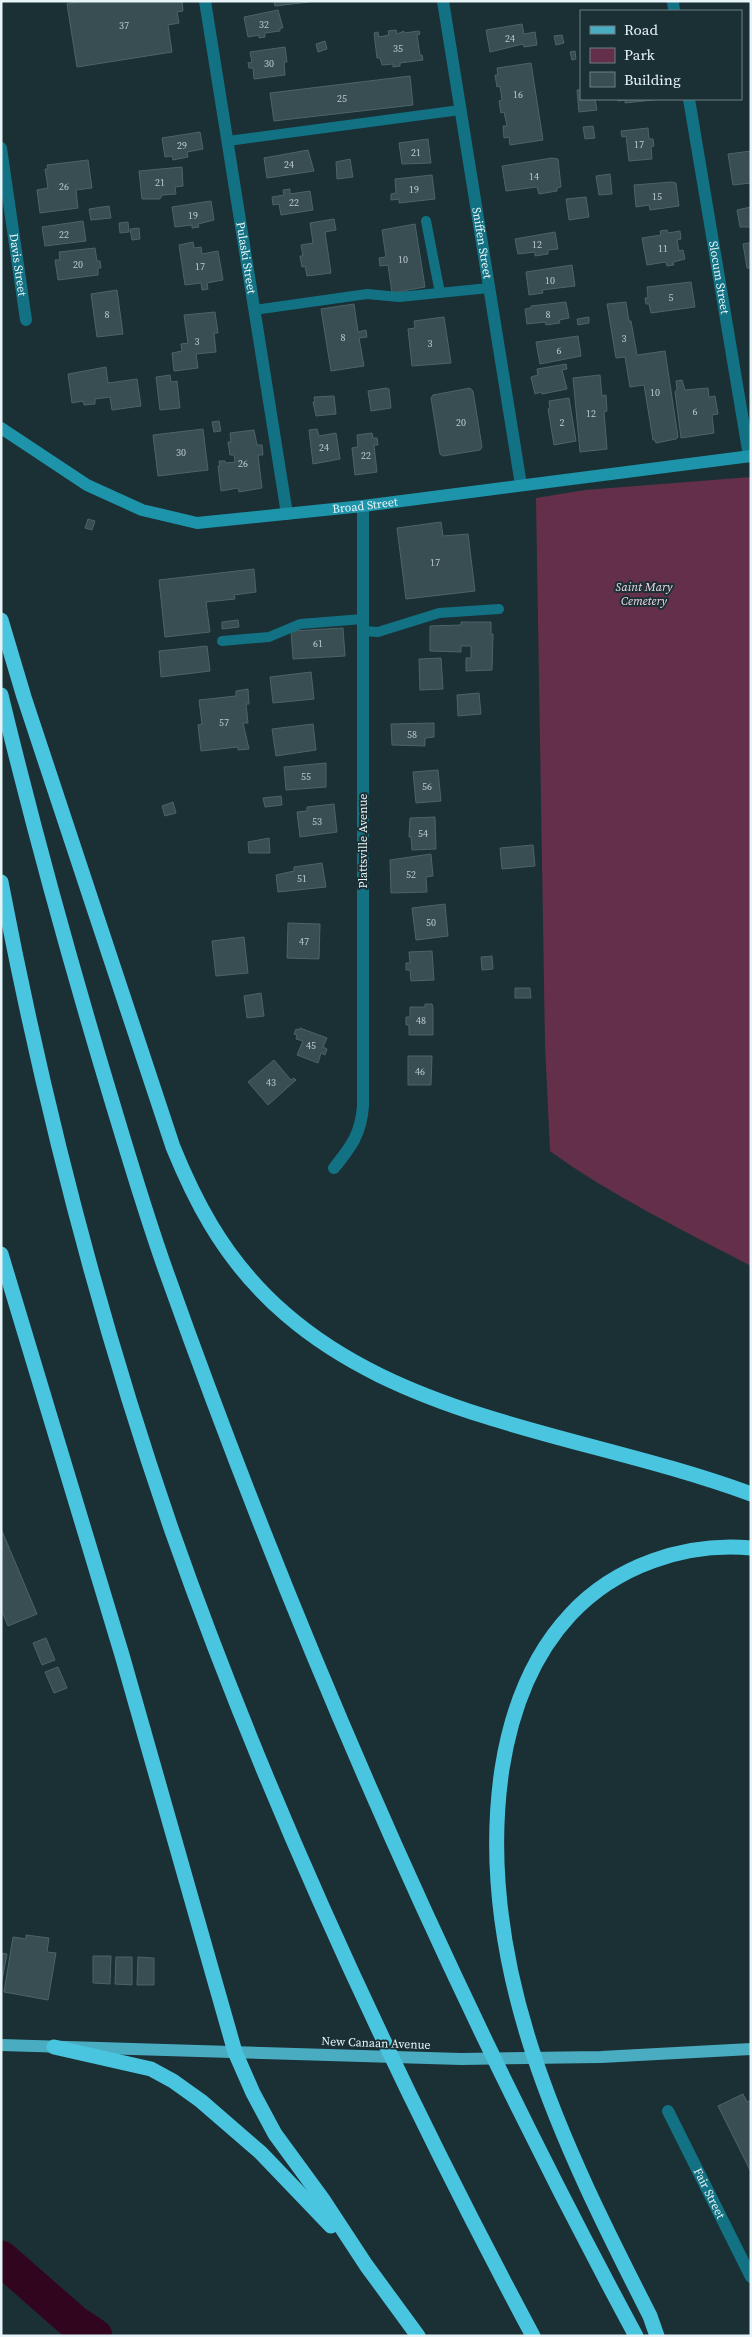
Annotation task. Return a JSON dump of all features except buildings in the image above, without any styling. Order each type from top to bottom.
[{"type":"highway","points":[[1,620],[27,706],[173,1147],[185,1177],[211,1226],[244,1270],[286,1314],[311,1335],[342,1356],[391,1382],[488,1417],[689,1474],[751,1494]]},
{"type":"highway","points":[[1,695],[70,960],[132,1168],[166,1272],[242,1475],[323,1678],[388,1827],[509,2088],[636,2336]]},
{"type":"highway","points":[[1,882],[35,1044],[69,1183],[112,1339],[149,1459],[196,1595],[249,1731],[365,2004],[460,2197],[532,2336]]},
{"type":"highway","points":[[1,1254],[122,1655],[235,2052],[253,2093],[275,2134],[418,2336]]},
{"type":"highway","points":[[657,2336],[650,2316],[584,2181],[545,2088],[519,2009],[501,1908],[497,1858],[498,1807],[504,1754],[526,1680],[536,1659],[558,1628],[578,1607],[602,1587],[628,1571],[657,1559],[688,1550],[717,1547],[751,1548]]},
{"type":"highway","points":[[54,2047],[151,2070],[187,2090],[261,2153],[366,2265]]},
{"type":"main road","name":"New Canaan Avenue","points":[[1,2045],[461,2059],[609,2056],[751,2049]]},
{"type":"street","name":"Pulaski Street","points":[[206,1],[287,514]]},
{"type":"street","name":"Sniffen Street","points":[[443,1],[521,485]]},
{"type":"street","name":"Slocum Street","points":[[689,100],[750,456]]},
{"type":"street","name":"Davis Street","points":[[1,148],[26,320]]},
{"type":"street","name":"Broad Street","points":[[1,428],[87,485],[142,510],[197,523],[363,506],[750,456]]},
{"type":"street","name":"Plattsville Avenue","points":[[334,1168],[351,1147],[361,1126],[363,1106],[363,506]]},
{"type":"street","name":"Fair Street","points":[[668,2112],[751,2277]]},
{"type":"lane","points":[[228,141],[460,110]]},
{"type":"lane","points":[[426,221],[440,293]]},
{"type":"lane","points":[[254,310],[308,304],[367,294],[399,297],[489,288]]},
{"type":"lane","points":[[222,642],[269,636],[300,624],[363,625],[378,632],[439,613],[499,609]]},
{"type":"green space","name":"Saint Mary Cemetery","points":[[751,477],[751,1266],[623,1198],[550,1151],[545,1044],[536,498],[585,490]]},
{"type":"waterway","points":[[1,2258],[74,2322],[95,2336]]}]
